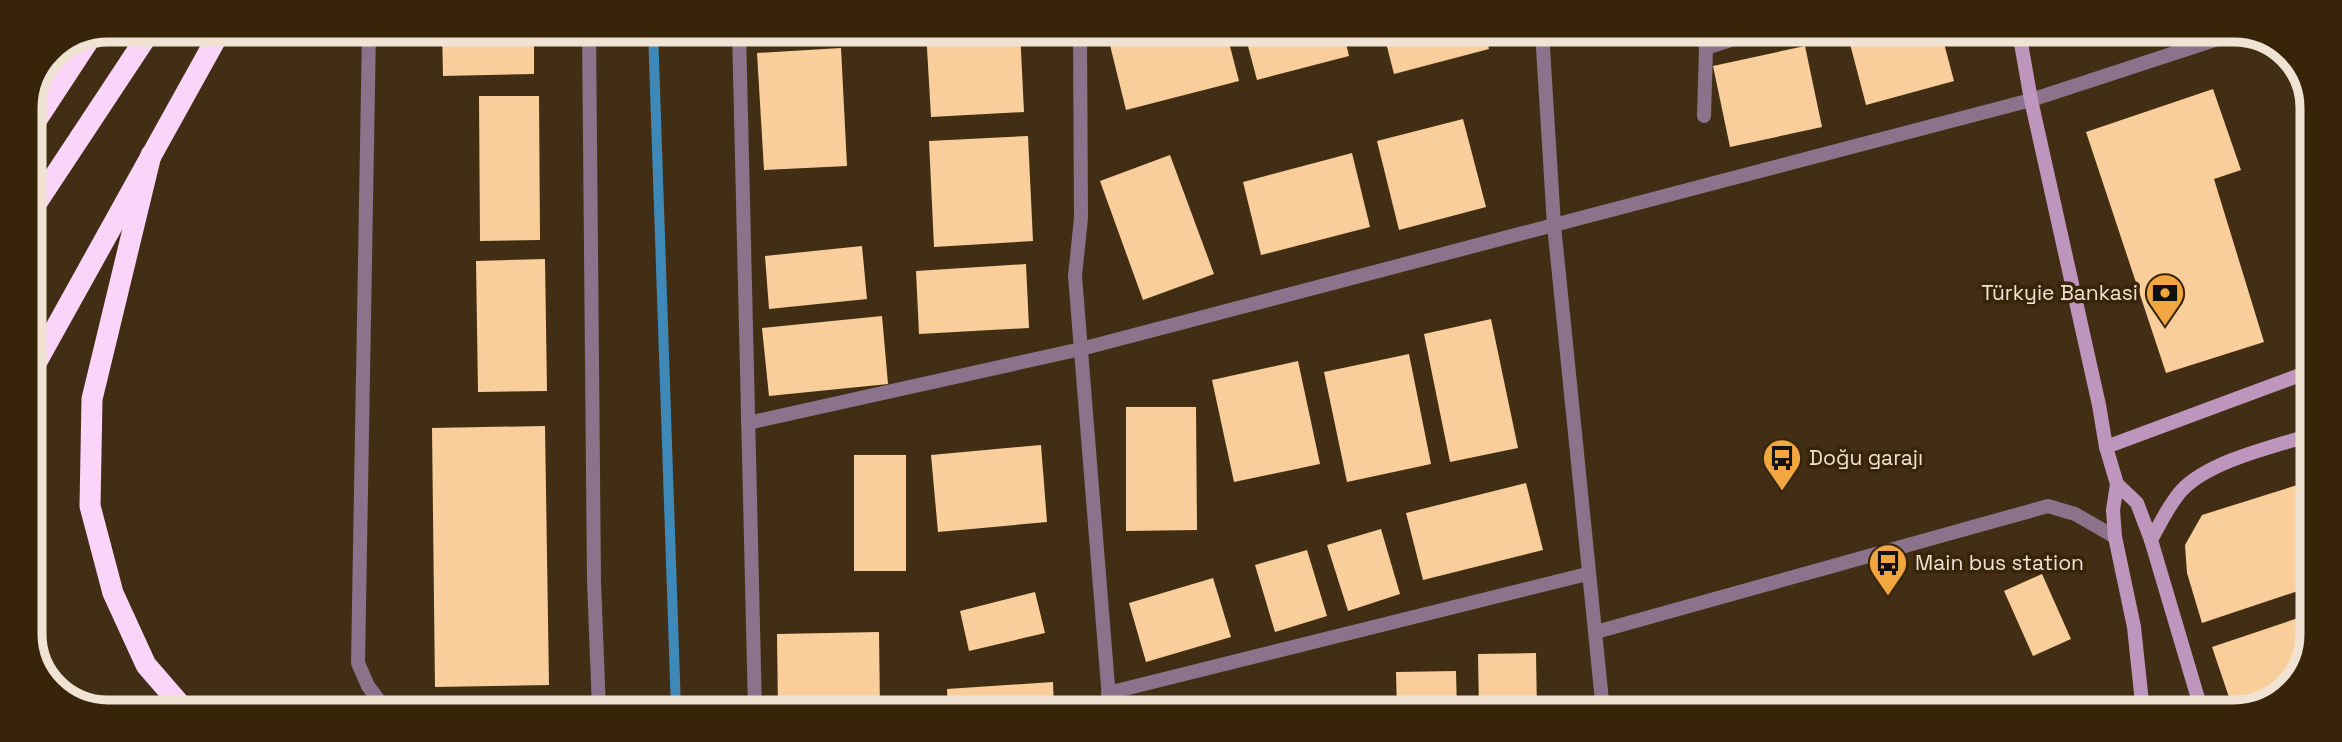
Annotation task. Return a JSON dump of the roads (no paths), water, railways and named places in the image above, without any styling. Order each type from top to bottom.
[{"type":"highway","points":[[42,195],[143,42]]},
{"type":"highway","points":[[42,352],[214,42]]},
{"type":"highway","points":[[42,111],[84,47]]},
{"type":"highway","points":[[151,155],[92,399],[90,506],[113,593],[146,665],[177,700]]},
{"type":"highway","points":[[42,330],[65,310]]},
{"type":"street","points":[[369,42],[358,663],[379,700]]},
{"type":"street","points":[[589,42],[593,581],[599,700]]},
{"type":"street","points":[[739,42],[755,700]]},
{"type":"street","points":[[1080,42],[1081,218],[1075,276],[1109,700]]},
{"type":"street","points":[[1543,42],[1554,225],[1587,573],[1602,700]]},
{"type":"street","points":[[1704,116],[1705,42]]},
{"type":"street","points":[[1706,48],[1724,42]]},
{"type":"street","points":[[2021,42],[2106,447],[2117,484],[2113,510],[2115,537],[2134,627],[2142,700]]},
{"type":"street","points":[[748,424],[1081,349],[2031,100],[2211,42]]},
{"type":"street","points":[[2106,447],[2300,375]]},
{"type":"street","points":[[2151,540],[2183,489],[2222,463],[2300,438]]},
{"type":"street","points":[[2117,484],[2137,503],[2151,540],[2198,700]]},
{"type":"street","points":[[1596,632],[2048,506],[2075,514],[2115,537]]},
{"type":"street","points":[[1108,693],[1587,573]]},
{"type":"waterway","points":[[653,42],[676,700]]},
{"type":"place","name":"Türkyie Bankasi","points":[[2165,327]]},
{"type":"place","name":"Doğu garajı","points":[[1782,492]]},
{"type":"place","name":"Main bus station","points":[[1888,597]]}]
